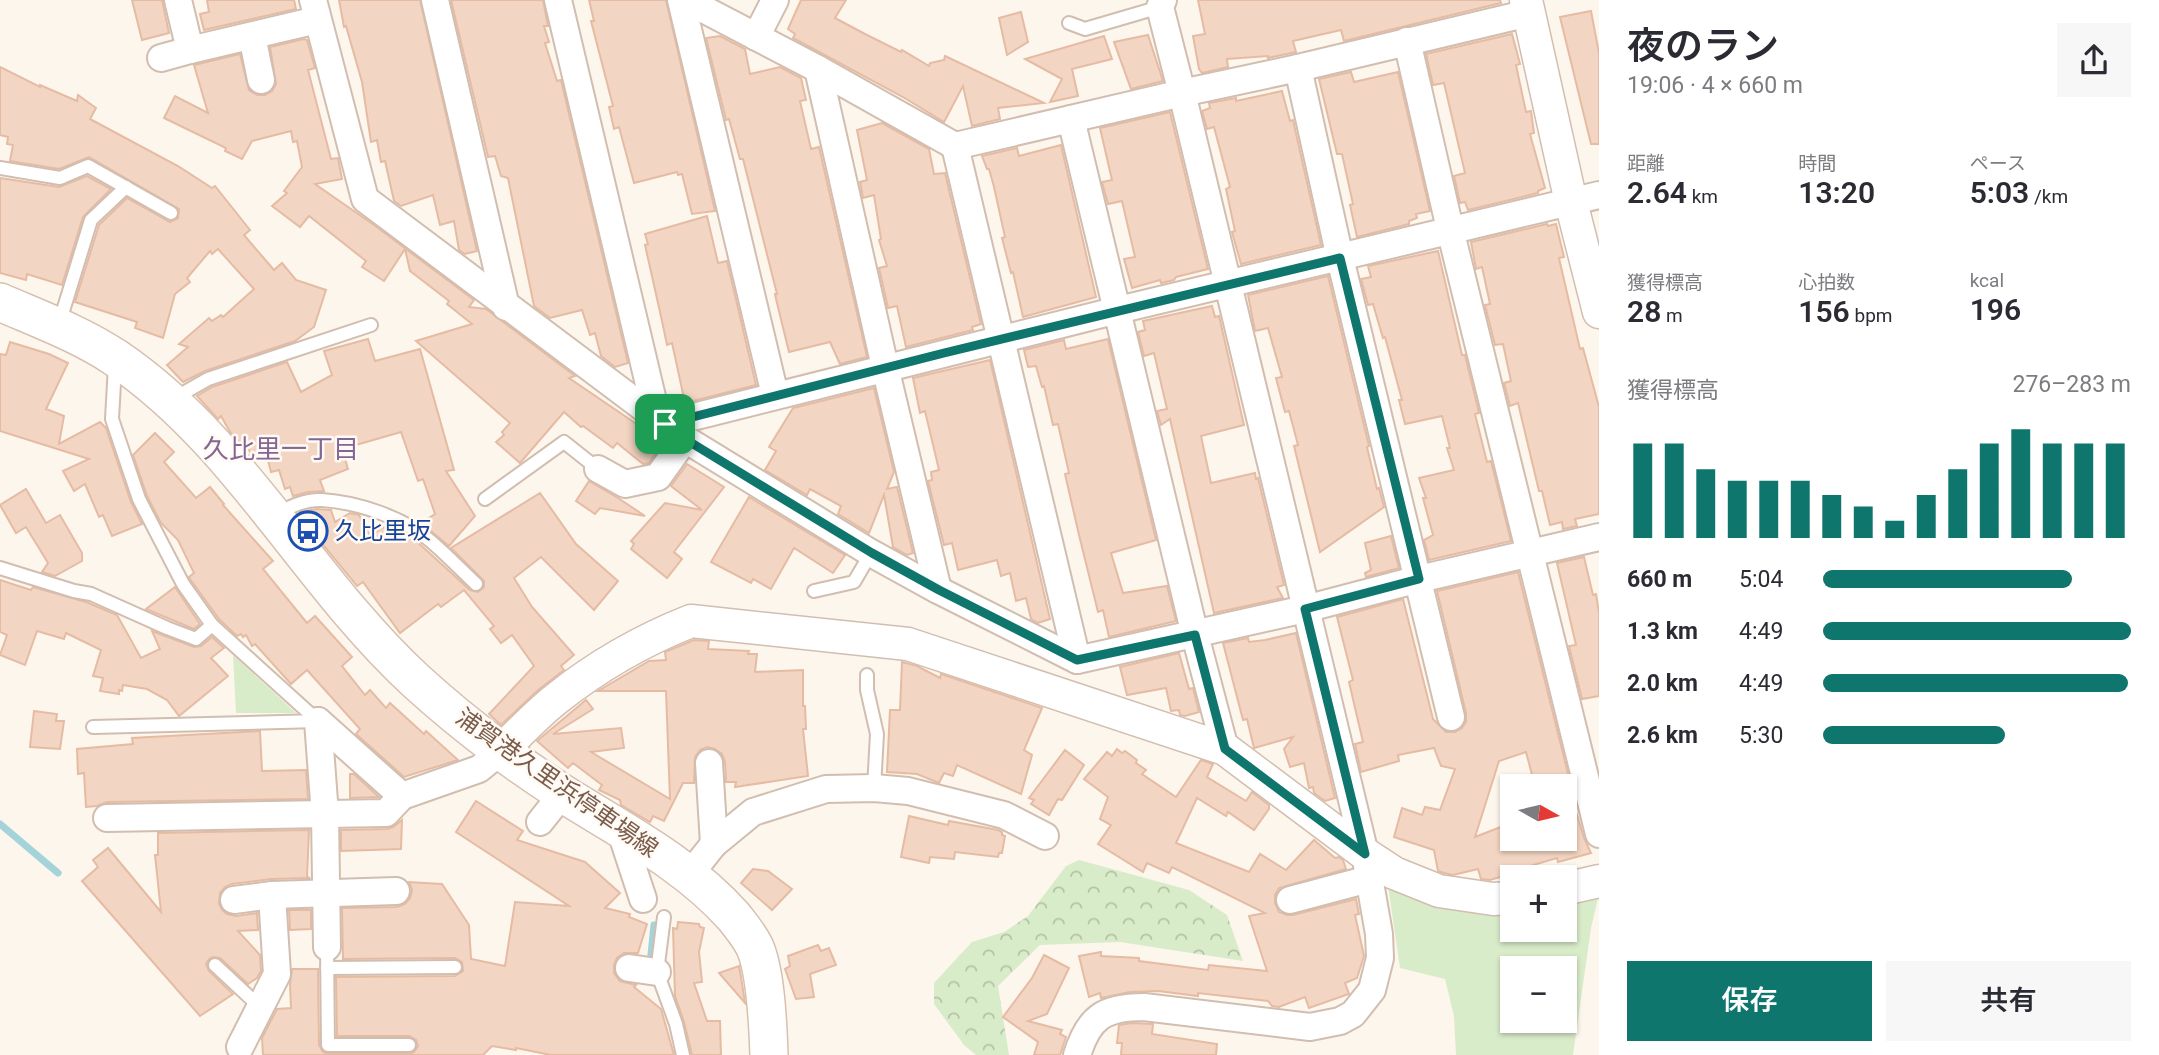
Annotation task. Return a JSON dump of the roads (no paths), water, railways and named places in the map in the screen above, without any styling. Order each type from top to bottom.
[{"type":"main road","name":"浦賀港久里浜停車場線","points":[[0,302],[58,327],[115,357],[170,401],[226,459],[366,632],[417,682],[501,751],[690,874],[735,919],[755,949],[762,981],[769,1055]]},
{"type":"street","points":[[178,0],[190,50]]},
{"type":"street","points":[[435,0],[506,307]]},
{"type":"street","points":[[558,0],[669,427],[658,477],[625,484],[598,469]]},
{"type":"street","points":[[683,0],[775,395]]},
{"type":"street","points":[[683,0],[818,69],[955,146],[1298,68],[1407,41],[1527,6],[1585,199],[1599,312]]},
{"type":"street","points":[[756,37],[775,0]]},
{"type":"street","points":[[1077,1055],[1086,1028],[1098,1017],[1126,1007],[1310,1027],[1340,1021],[1353,1014],[1372,990],[1380,958],[1379,934],[1367,867],[1161,4]]},
{"type":"street","points":[[160,58],[252,36],[315,10],[365,199],[669,427],[872,553],[1077,660],[1195,635],[1599,537]]},
{"type":"street","points":[[252,36],[261,80]]},
{"type":"street","points":[[1407,41],[1599,834]]},
{"type":"street","points":[[1298,68],[1340,258],[1451,717]]},
{"type":"street","points":[[818,69],[885,367],[939,590]]},
{"type":"street","points":[[1071,120],[1225,749]]},
{"type":"street","points":[[955,146],[1077,660]]},
{"type":"street","points":[[669,427],[775,395],[885,367],[1451,229],[1585,199]]},
{"type":"street","points":[[107,818],[386,813],[402,796],[478,769],[501,751],[555,699],[598,669],[659,633],[691,621],[908,645],[1225,749],[1367,867],[1394,873],[1439,891],[1500,899]]},
{"type":"street","points":[[318,721],[402,796]]},
{"type":"street","points":[[318,721],[325,814],[327,958]]},
{"type":"street","points":[[709,763],[714,844]]},
{"type":"street","points":[[690,874],[714,844],[753,812],[825,789],[874,788],[908,792],[1004,815],[1045,836]]},
{"type":"street","points":[[540,822],[563,793]]},
{"type":"street","points":[[619,826],[643,899]]},
{"type":"street","points":[[1290,900],[1367,867]]},
{"type":"street","points":[[1577,886],[1599,881]]},
{"type":"street","points":[[234,901],[272,895],[396,891]]},
{"type":"street","points":[[235,1045],[260,1007],[277,974],[272,895]]},
{"type":"street","points":[[629,968],[657,972]]},
{"type":"lane","points":[[1069,23],[1085,29],[1161,4]]},
{"type":"lane","points":[[0,168],[61,178],[88,166],[171,213]]},
{"type":"lane","points":[[58,327],[91,220],[126,187]]},
{"type":"lane","points":[[170,401],[208,379],[371,325]]},
{"type":"lane","points":[[115,357],[112,419],[139,499],[183,584],[212,625],[318,721]]},
{"type":"lane","points":[[485,499],[564,442],[598,469]]},
{"type":"lane","points":[[272,516],[296,504],[320,499],[370,510],[397,519],[427,537],[476,584]]},
{"type":"lane","points":[[814,591],[854,582],[872,553]]},
{"type":"lane","points":[[0,568],[91,594],[196,639],[212,625]]},
{"type":"lane","points":[[867,675],[867,690],[877,734],[874,788]]},
{"type":"lane","points":[[93,727],[318,721]]},
{"type":"lane","points":[[664,917],[657,972],[676,1024],[683,1055]]},
{"type":"lane","points":[[409,1045],[328,1045],[327,958],[455,967]]},
{"type":"lane","points":[[215,965],[260,1007]]},
{"type":"waterway","points":[[0,824],[58,873]]},
{"type":"waterway","points":[[650,964],[654,925]]},
{"type":"place","name":"久比里坂","points":[[308,531]]},
{"type":"district","name":"久比里一丁目","points":[[281,449]]}]
